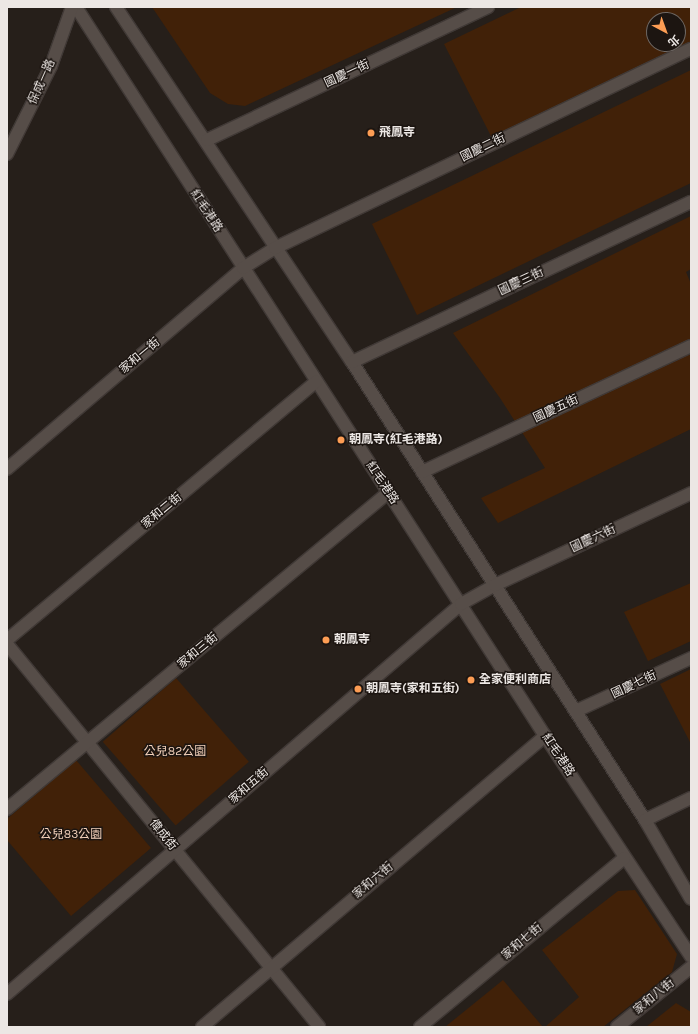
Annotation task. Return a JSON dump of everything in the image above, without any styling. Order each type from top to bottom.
[{"type":"street","name":"保成一路","points":[[7,154],[51,66],[72,7]]},
{"type":"street","name":"紅毛港路","points":[[76,7],[316,382],[624,858],[691,958]]},
{"type":"street","points":[[116,7],[206,140],[275,248],[352,362],[645,820],[691,899]]},
{"type":"street","name":"國慶一街","points":[[206,140],[488,7]]},
{"type":"street","name":"國慶二街","points":[[275,248],[691,49]]},
{"type":"street","name":"國慶三街","points":[[352,362],[691,202]]},
{"type":"street","name":"家和一街","points":[[7,469],[243,268],[275,248]]},
{"type":"street","name":"國慶五街","points":[[422,472],[691,346]]},
{"type":"street","name":"家和二街","points":[[7,640],[316,382]]},
{"type":"street","name":"家和三街","points":[[7,809],[388,493]]},
{"type":"street","name":"國慶六街","points":[[495,585],[691,493]]},
{"type":"street","name":"家和五街","points":[[7,994],[461,604],[495,585]]},
{"type":"street","name":"偉成街","points":[[7,644],[319,1027]]},
{"type":"street","name":"國慶七街","points":[[576,712],[691,658]]},
{"type":"street","name":"家和六街","points":[[202,1027],[545,736]]},
{"type":"street","points":[[645,820],[691,798]]},
{"type":"street","name":"家和七街","points":[[420,1027],[624,858]]},
{"type":"street","name":"家和八街","points":[[617,1027],[691,967]]},
{"type":"green space","points":[[152,7],[457,7],[245,106],[228,104],[210,93]]},
{"type":"green space","points":[[521,7],[691,7],[691,42],[686,44],[686,12],[646,12],[646,52],[671,52],[493,140],[444,44]]},
{"type":"green space","points":[[691,70],[691,183],[417,315],[372,224]]},
{"type":"green space","points":[[691,216],[691,269],[686,272],[691,284],[691,429],[498,523],[481,498],[545,468],[500,398],[453,333]]},
{"type":"green space","points":[[691,583],[691,641],[648,661],[624,612]]},
{"type":"green space","points":[[691,669],[691,744],[660,684]]},
{"type":"green space","name":"公兒82公園","points":[[176,678],[249,762],[176,825],[103,742]]},
{"type":"green space","name":"公兒83公園","points":[[76,760],[151,848],[71,916],[7,840],[7,819]]},
{"type":"green space","points":[[635,890],[677,954],[672,972],[603,1027],[545,1027],[579,997],[542,950],[618,891]]},
{"type":"green space","points":[[503,980],[543,1027],[445,1027]]},
{"type":"green space","points":[[676,1003],[691,1012],[691,1027],[646,1027]]},
{"type":"place","name":"飛鳳寺","points":[[371,133]]},
{"type":"place","name":"朝鳳寺(紅毛港路)","points":[[341,440]]},
{"type":"place","name":"朝鳳寺","points":[[326,640]]},
{"type":"place","name":"全家便利商店","points":[[471,680]]},
{"type":"place","name":"朝鳳寺(家和五街)","points":[[358,689]]}]
